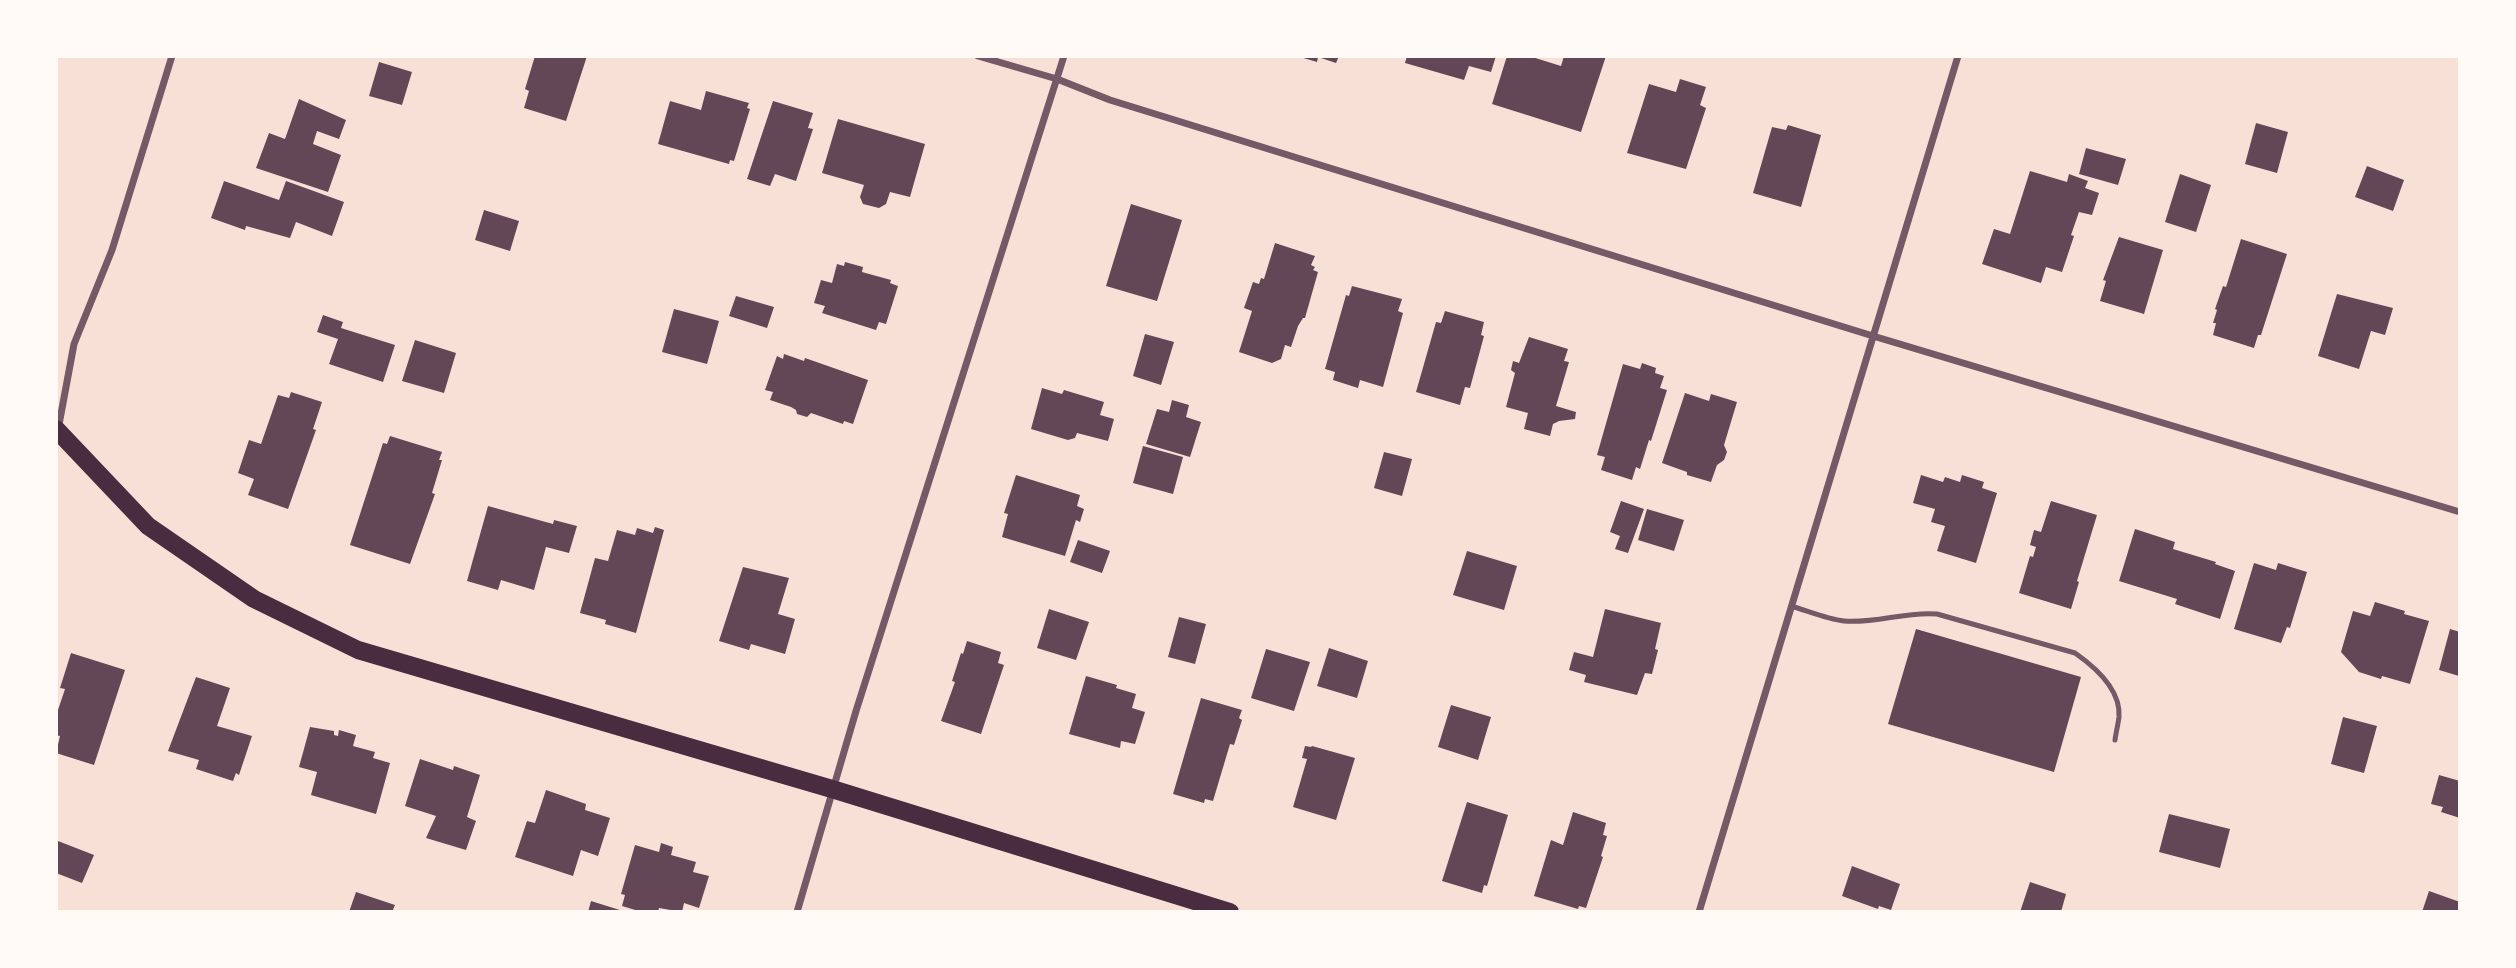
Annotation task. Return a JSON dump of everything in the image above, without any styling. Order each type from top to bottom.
[{"type":"main road","points":[[57,432],[148,526],[254,598],[358,650],[832,789],[1230,912]]},
{"type":"street","points":[[57,432],[74,344],[112,250],[172,56]]},
{"type":"street","points":[[978,56],[1057,79],[1110,100],[1873,336],[2460,512]]},
{"type":"street","points":[[797,912],[832,789],[1063,56]]},
{"type":"street","points":[[1699,912],[1958,56]]},
{"type":"lane","points":[[1791,606],[1844,621],[1921,612],[1937,614],[2075,653],[2094,666],[2116,701],[2119,715],[2115,740]]},
{"type":"building","points":[[535,56],[587,56],[566,121],[524,108],[529,91],[525,89]]},
{"type":"building","points":[[1339,56],[1336,63],[1318,57],[1317,62],[1300,57]]},
{"type":"building","points":[[1407,56],[1496,56],[1491,72],[1469,66],[1464,80],[1405,63]]},
{"type":"building","points":[[1507,56],[1529,56],[1561,66],[1564,56],[1606,56],[1581,132],[1492,104]]},
{"type":"building","points":[[379,62],[412,72],[402,105],[369,96]]},
{"type":"building","points":[[1680,79],[1706,87],[1700,105],[1706,108],[1686,169],[1627,153],[1649,84],[1676,92]]},
{"type":"building","points":[[706,91],[749,103],[747,108],[750,109],[734,161],[730,160],[729,164],[658,144],[670,101],[701,110]]},
{"type":"building","points":[[299,99],[346,120],[339,139],[317,131],[313,144],[341,155],[328,192],[256,168],[269,133],[285,139]]},
{"type":"building","points":[[773,101],[813,113],[808,128],[813,129],[796,181],[775,174],[770,186],[747,179]]},
{"type":"building","points":[[838,119],[925,144],[910,197],[890,192],[886,204],[879,208],[863,204],[860,197],[864,185],[822,173]]},
{"type":"building","points":[[2256,123],[2288,132],[2277,173],[2245,164]]},
{"type":"building","points":[[1788,125],[1821,135],[1801,207],[1753,193],[1772,127],[1786,130]]},
{"type":"building","points":[[2086,148],[2126,159],[2118,185],[2079,174]]},
{"type":"building","points":[[2367,166],[2404,180],[2393,211],[2355,197]]},
{"type":"building","points":[[2030,171],[2067,182],[2069,174],[2088,181],[2085,188],[2099,193],[2092,215],[2079,212],[2062,272],[2046,267],[2041,283],[1982,264],[1994,229],[2010,234]]},
{"type":"building","points":[[2180,174],[2211,185],[2196,232],[2165,222]]},
{"type":"building","points":[[224,181],[279,200],[286,181],[344,202],[332,236],[296,222],[290,238],[246,226],[245,230],[211,218]]},
{"type":"building","points":[[1131,204],[1182,220],[1157,301],[1106,286]]},
{"type":"building","points":[[484,210],[519,221],[510,251],[475,240]]},
{"type":"building","points":[[2119,237],[2163,250],[2144,314],[2100,301],[2106,281],[2103,280]]},
{"type":"building","points":[[2241,239],[2287,254],[2261,335],[2258,335],[2254,348],[2213,335],[2215,309],[2223,286],[2226,287]]},
{"type":"building","points":[[1275,243],[1315,256],[1311,265],[1315,267],[1313,270],[1318,272],[1305,318],[1298,326],[1291,347],[1285,345],[1281,359],[1272,363],[1239,352],[1252,311],[1244,308],[1253,282],[1259,284],[1261,278],[1264,279]]},
{"type":"building","points":[[845,262],[863,267],[862,272],[891,280],[890,283],[898,286],[886,324],[879,322],[876,330],[822,313],[825,306],[814,303],[821,280],[832,283],[837,264],[844,266]]},
{"type":"building","points":[[1352,286],[1402,299],[1398,311],[1403,313],[1383,387],[1360,380],[1358,388],[1333,380],[1335,372],[1325,369],[1346,295],[1349,296]]},
{"type":"building","points":[[2337,294],[2393,308],[2385,335],[2371,331],[2359,369],[2318,356]]},
{"type":"building","points":[[736,296],[774,307],[767,328],[729,316]]},
{"type":"building","points":[[674,309],[719,321],[707,364],[662,352]]},
{"type":"building","points":[[1445,311],[1484,322],[1481,335],[1484,336],[1470,388],[1465,387],[1460,405],[1416,392],[1436,322],[1441,323]]},
{"type":"building","points":[[323,315],[343,322],[341,328],[395,345],[383,382],[329,364],[338,339],[317,332]]},
{"type":"building","points":[[1145,334],[1174,342],[1161,385],[1133,376]]},
{"type":"building","points":[[1529,337],[1568,349],[1564,361],[1569,362],[1556,406],[1576,412],[1575,419],[1553,424],[1550,436],[1524,429],[1528,413],[1506,407],[1515,373],[1511,370],[1513,361],[1519,363]]},
{"type":"building","points":[[415,340],[456,353],[444,393],[402,381]]},
{"type":"building","points":[[784,354],[804,361],[805,358],[868,380],[853,424],[844,421],[843,424],[811,413],[807,417],[797,414],[791,407],[770,400],[773,392],[765,390],[777,356],[783,359]]},
{"type":"building","points":[[1642,363],[1656,368],[1655,373],[1664,376],[1660,388],[1667,390],[1651,441],[1649,440],[1640,469],[1636,467],[1632,480],[1601,470],[1605,457],[1597,455],[1623,364],[1640,369]]},
{"type":"building","points":[[1042,388],[1062,394],[1064,390],[1104,402],[1100,415],[1114,419],[1108,441],[1077,433],[1075,438],[1068,440],[1031,429]]},
{"type":"building","points":[[291,392],[322,402],[313,429],[316,430],[288,509],[248,495],[254,479],[238,473],[249,440],[261,444],[278,395],[289,398]]},
{"type":"building","points":[[1685,393],[1709,401],[1711,394],[1737,402],[1724,445],[1727,452],[1724,460],[1717,465],[1711,482],[1687,475],[1687,472],[1662,463]]},
{"type":"building","points":[[1172,400],[1189,405],[1186,417],[1201,422],[1190,457],[1146,444],[1157,409],[1169,412]]},
{"type":"building","points":[[390,436],[442,452],[432,493],[435,494],[410,564],[350,545],[383,443],[387,444]]},
{"type":"building","points":[[1143,446],[1183,457],[1173,494],[1133,483]]},
{"type":"building","points":[[1384,452],[1412,459],[1402,496],[1374,488]]},
{"type":"building","points":[[1016,475],[1080,495],[1077,506],[1084,509],[1080,522],[1076,520],[1065,556],[1002,537],[1008,514],[1004,513]]},
{"type":"building","points":[[1921,475],[1943,482],[1945,477],[1960,482],[1962,475],[1984,482],[1982,488],[1997,493],[1976,563],[1937,551],[1945,526],[1931,522],[1935,509],[1913,503]]},
{"type":"building","points":[[1621,501],[1644,509],[1628,553],[1615,549],[1620,536],[1610,532]]},
{"type":"building","points":[[2051,501],[2097,515],[2071,609],[2019,593],[2030,556],[2033,557],[2036,547],[2030,545],[2034,530],[2041,532]]},
{"type":"building","points":[[488,506],[553,524],[554,520],[577,526],[569,553],[546,547],[534,590],[501,580],[498,590],[467,581]]},
{"type":"building","points":[[1647,509],[1684,520],[1674,551],[1638,540]]},
{"type":"building","points":[[655,527],[664,530],[636,633],[605,624],[606,620],[580,613],[595,558],[608,561],[617,530],[635,535],[637,528],[653,533]]},
{"type":"building","points":[[2135,529],[2175,542],[2173,549],[2216,562],[2215,564],[2235,571],[2220,619],[2175,604],[2177,599],[2119,581]]},
{"type":"building","points":[[1078,540],[1110,551],[1102,573],[1070,562]]},
{"type":"building","points":[[1467,551],[1517,566],[1504,610],[1453,595]]},
{"type":"building","points":[[2254,563],[2276,570],[2278,563],[2307,572],[2290,628],[2287,627],[2281,643],[2234,629]]},
{"type":"building","points":[[743,567],[789,578],[778,614],[795,619],[785,654],[751,644],[749,650],[719,641]]},
{"type":"building","points":[[2375,602],[2429,621],[2410,684],[2359,672],[2341,652],[2353,611],[2370,616]]},
{"type":"building","points":[[1049,609],[1089,622],[1076,660],[1037,648]]},
{"type":"building","points":[[1605,609],[1661,623],[1652,674],[1645,673],[1637,695],[1584,682],[1586,675],[1569,670],[1574,652],[1593,657]]},
{"type":"building","points":[[1179,617],[1206,624],[1195,664],[1168,657]]},
{"type":"building","points":[[1916,629],[2081,677],[2054,772],[1888,724]]},
{"type":"building","points":[[2450,629],[2460,632],[2459,676],[2439,670]]},
{"type":"building","points":[[967,641],[1001,652],[998,663],[1004,665],[981,734],[941,721]]},
{"type":"building","points":[[1329,648],[1368,661],[1357,698],[1317,686]]},
{"type":"building","points":[[1266,649],[1310,662],[1294,711],[1251,698]]},
{"type":"building","points":[[71,653],[125,670],[94,765],[56,753],[60,736],[56,735],[56,716],[65,689],[60,688]]},
{"type":"building","points":[[1086,676],[1136,694],[1132,708],[1145,712],[1135,744],[1121,741],[1120,748],[1069,734]]},
{"type":"building","points":[[196,677],[230,688],[217,726],[252,736],[239,775],[236,773],[233,781],[196,769],[199,760],[168,751]]},
{"type":"building","points":[[1201,698],[1242,710],[1239,718],[1242,720],[1234,745],[1230,744],[1213,801],[1205,799],[1204,803],[1173,794]]},
{"type":"building","points":[[1451,705],[1491,717],[1478,760],[1438,747]]},
{"type":"building","points":[[2343,717],[2377,726],[2364,773],[2331,764]]},
{"type":"building","points":[[310,727],[334,731],[334,735],[338,736],[339,730],[356,735],[353,746],[375,752],[373,758],[390,763],[376,814],[311,795],[317,772],[299,767]]},
{"type":"building","points":[[1305,746],[1355,758],[1336,820],[1293,807],[1307,759],[1302,758]]},
{"type":"building","points":[[420,759],[453,770],[454,766],[480,775],[467,817],[476,821],[466,850],[426,838],[436,816],[405,806]]},
{"type":"building","points":[[2439,775],[2460,781],[2460,818],[2441,812],[2443,807],[2431,804]]},
{"type":"building","points":[[546,790],[586,804],[585,810],[610,818],[598,856],[581,850],[573,876],[515,857],[527,821],[535,823]]},
{"type":"building","points":[[1467,802],[1508,815],[1487,886],[1484,885],[1482,893],[1442,881]]},
{"type":"building","points":[[1573,812],[1606,823],[1603,835],[1607,836],[1586,908],[1579,906],[1578,909],[1534,896],[1551,840],[1563,845]]},
{"type":"building","points":[[2169,814],[2230,829],[2220,868],[2159,852]]},
{"type":"building","points":[[58,841],[94,855],[82,883],[56,873]]},
{"type":"building","points":[[661,843],[673,847],[671,855],[696,862],[693,872],[709,876],[699,908],[684,903],[682,912],[659,908],[658,912],[642,912],[622,906],[625,895],[621,894],[635,845],[659,852]]},
{"type":"building","points":[[1852,866],[1900,884],[1891,910],[1879,906],[1878,909],[1842,896]]},
{"type":"building","points":[[2030,882],[2066,894],[2061,912],[2020,912]]},
{"type":"building","points":[[2429,891],[2460,902],[2460,912],[2422,912]]},
{"type":"building","points":[[356,892],[395,905],[392,912],[349,912]]},
{"type":"building","points":[[591,901],[623,911],[623,912],[588,912]]}]
